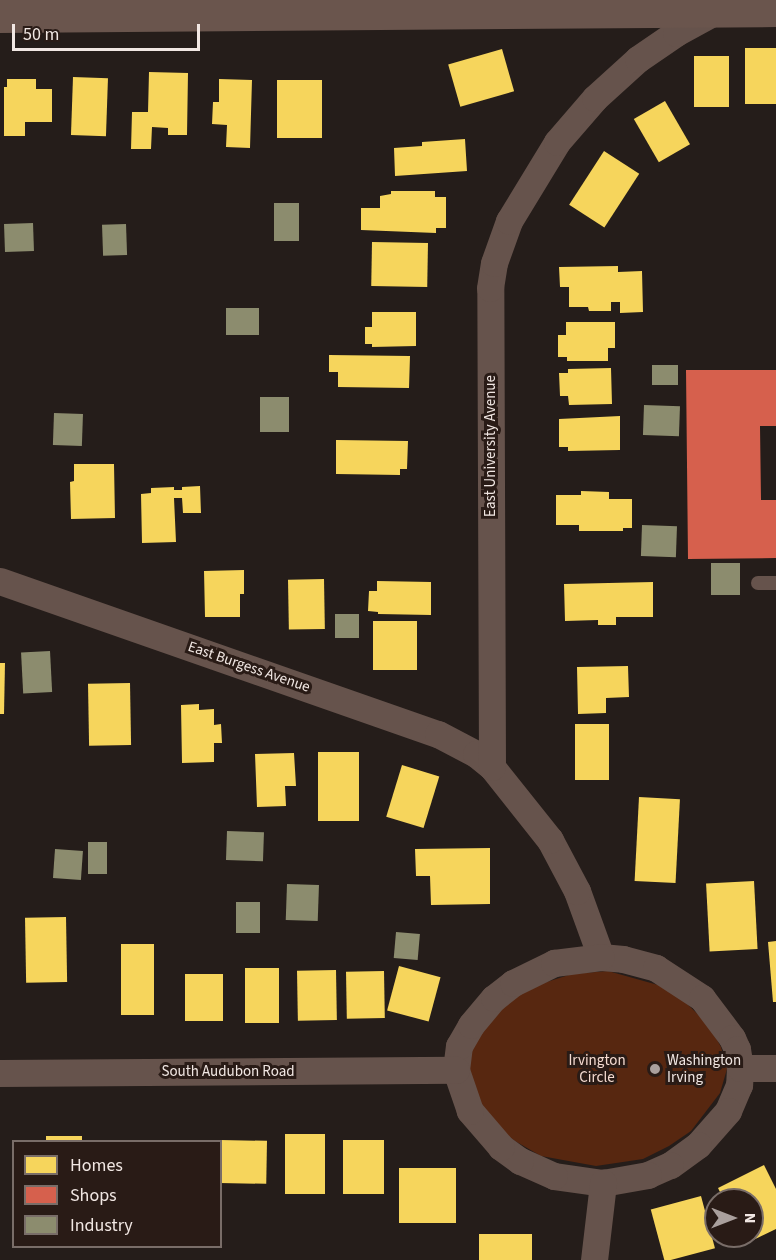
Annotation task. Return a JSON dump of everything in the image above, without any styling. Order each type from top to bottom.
[{"type":"street","points":[[0,16],[719,5],[776,10]]},
{"type":"street","name":"East University Avenue","points":[[492,767],[490,288],[494,263],[509,221],[543,160],[587,106],[648,52],[719,5]]},
{"type":"street","name":"East Burgess Avenue","points":[[0,581],[438,734],[476,754],[492,767]]},
{"type":"street","points":[[492,767],[550,840],[577,891],[601,957]]},
{"type":"street","points":[[601,957],[623,959],[656,969],[702,998],[732,1038],[741,1068],[739,1085],[728,1111],[698,1145],[670,1165],[653,1173],[625,1181],[603,1183],[554,1176],[520,1161],[501,1147],[470,1111],[456,1070],[459,1046],[471,1025],[494,998],[513,983],[554,963],[601,957]]},
{"type":"street","points":[[741,1068],[776,1068]]},
{"type":"street","name":"South Audubon Road","points":[[0,1073],[456,1070]]},
{"type":"street","points":[[594,1260],[603,1183]]},
{"type":"lane","points":[[758,583],[776,583]]},
{"type":"green space","name":"Irvington Circle","points":[[608,971],[658,985],[683,1000],[709,1025],[721,1047],[727,1069],[720,1093],[691,1131],[669,1146],[643,1159],[596,1166],[541,1156],[515,1141],[488,1121],[468,1070],[473,1041],[501,1006],[534,986],[572,974]]},
{"type":"building: Homes","points":[[745,48],[776,48],[776,104],[745,104]]},
{"type":"building: Homes","points":[[502,49],[514,91],[460,107],[448,64]]},
{"type":"building: Homes","points":[[694,56],[729,56],[729,107],[694,107]]},
{"type":"building: Homes","points":[[149,72],[188,73],[187,135],[168,135],[168,128],[152,127],[151,149],[131,149],[132,112],[148,112]]},
{"type":"building: Homes","points":[[73,77],[108,78],[106,136],[71,135]]},
{"type":"building: Homes","points":[[7,79],[36,79],[36,89],[52,89],[52,122],[25,122],[25,136],[4,136],[4,87],[7,87]]},
{"type":"building: Homes","points":[[219,79],[252,80],[250,148],[226,147],[227,125],[212,124],[213,102],[219,102]]},
{"type":"building: Homes","points":[[277,80],[322,80],[322,138],[277,138]]},
{"type":"building: Homes","points":[[665,101],[690,144],[659,162],[634,119]]},
{"type":"building: Homes","points":[[465,139],[467,171],[395,176],[394,148],[422,146],[422,142]]},
{"type":"building: Homes","points":[[604,151],[639,174],[604,228],[569,205]]},
{"type":"building: Homes","points":[[391,191],[435,191],[435,197],[446,197],[446,228],[436,228],[436,233],[361,230],[361,208],[380,208],[380,196],[391,194]]},
{"type":"building: Homes","points":[[372,242],[428,243],[427,287],[371,286]]},
{"type":"building: Homes","points":[[618,266],[618,272],[642,271],[643,312],[620,313],[620,302],[611,302],[611,311],[589,311],[588,307],[569,307],[569,287],[560,287],[559,267]]},
{"type":"building: Homes","points":[[372,312],[416,312],[416,346],[372,347],[372,344],[365,344],[365,327],[372,327]]},
{"type":"building: Homes","points":[[566,322],[615,322],[615,348],[608,348],[608,361],[567,361],[567,357],[558,357],[558,335],[566,335]]},
{"type":"building: Homes","points":[[329,355],[410,356],[409,388],[338,387],[338,372],[329,372]]},
{"type":"building: Homes","points":[[611,368],[612,404],[569,405],[568,396],[560,396],[559,373],[568,373],[568,369]]},
{"type":"building: Homes","points":[[620,416],[620,450],[568,451],[568,447],[559,447],[559,419]]},
{"type":"building: Homes","points":[[336,440],[408,441],[407,469],[400,469],[400,475],[336,474]]},
{"type":"building: Homes","points":[[74,464],[114,464],[115,518],[71,519],[70,482],[74,481]]},
{"type":"building: Homes","points":[[200,486],[201,513],[183,513],[182,498],[174,498],[176,542],[142,543],[141,494],[151,493],[151,488],[174,487],[174,490],[182,490],[182,487]]},
{"type":"building: Homes","points":[[581,491],[609,492],[609,499],[632,499],[632,528],[623,528],[623,531],[579,531],[579,525],[556,525],[556,495],[581,495]]},
{"type":"building: Homes","points":[[244,570],[244,594],[240,594],[240,617],[205,617],[204,571]]},
{"type":"building: Homes","points":[[324,579],[325,629],[289,630],[288,580]]},
{"type":"building: Homes","points":[[377,581],[431,582],[431,615],[378,614],[378,612],[368,611],[369,591],[377,591]]},
{"type":"building: Homes","points":[[653,582],[653,617],[616,617],[616,625],[598,625],[598,620],[565,621],[564,584]]},
{"type":"building: Homes","points":[[373,621],[417,621],[417,670],[373,670]]},
{"type":"building: Homes","points":[[0,663],[5,663],[4,714],[0,714]]},
{"type":"building: Homes","points":[[628,666],[629,697],[606,698],[606,713],[578,714],[577,667]]},
{"type":"building: Homes","points":[[130,683],[131,745],[89,746],[88,684]]},
{"type":"building: Homes","points":[[199,704],[199,710],[214,709],[214,725],[221,724],[222,743],[214,743],[214,762],[182,763],[181,705]]},
{"type":"building: Homes","points":[[575,724],[609,724],[609,780],[575,780]]},
{"type":"building: Homes","points":[[318,752],[359,752],[359,821],[318,821]]},
{"type":"building: Homes","points":[[294,753],[296,786],[285,786],[286,806],[257,807],[255,754]]},
{"type":"building: Homes","points":[[402,765],[439,776],[424,828],[386,817]]},
{"type":"building: Homes","points":[[639,797],[680,799],[676,883],[635,881]]},
{"type":"building: Homes","points":[[490,848],[490,904],[431,905],[430,876],[416,876],[415,849]]},
{"type":"building: Homes","points":[[754,881],[758,949],[710,951],[706,884]]},
{"type":"building: Homes","points":[[66,917],[67,982],[26,983],[25,918]]},
{"type":"building: Homes","points":[[776,941],[776,1002],[773,1002],[768,942]]},
{"type":"building: Homes","points":[[121,944],[154,944],[154,1015],[121,1015]]},
{"type":"building: Homes","points":[[399,966],[441,977],[429,1022],[387,1010]]},
{"type":"building: Homes","points":[[245,968],[279,968],[279,1023],[245,1023]]},
{"type":"building: Homes","points":[[336,970],[337,1020],[298,1021],[297,971]]},
{"type":"building: Homes","points":[[384,971],[385,1018],[347,1019],[346,972]]},
{"type":"building: Homes","points":[[185,974],[223,974],[223,1021],[185,1021]]},
{"type":"building: Homes","points":[[285,1134],[325,1134],[325,1194],[285,1194]]},
{"type":"building: Homes","points":[[46,1136],[82,1136],[82,1140],[46,1140]]},
{"type":"building: Homes","points":[[222,1140],[267,1141],[266,1184],[222,1183]]},
{"type":"building: Homes","points":[[343,1140],[384,1140],[384,1194],[343,1194]]},
{"type":"building: Homes","points":[[764,1165],[776,1189],[776,1229],[764,1235],[764,1188],[718,1188]]},
{"type":"building: Homes","points":[[399,1168],[456,1168],[456,1223],[399,1223]]},
{"type":"building: Homes","points":[[701,1196],[704,1207],[704,1248],[715,1248],[664,1260],[651,1209]]},
{"type":"building: Homes","points":[[479,1234],[532,1234],[532,1260],[479,1260]]},
{"type":"building: Shops","points":[[686,370],[776,370],[776,426],[760,426],[761,500],[776,500],[776,558],[688,559]]},
{"type":"building: Industry","points":[[274,203],[299,203],[299,241],[274,241]]},
{"type":"building: Industry","points":[[33,223],[34,251],[5,252],[4,224]]},
{"type":"building: Industry","points":[[126,224],[127,255],[103,256],[102,225]]},
{"type":"building: Industry","points":[[226,308],[259,308],[259,335],[226,335]]},
{"type":"building: Industry","points":[[652,365],[678,365],[678,385],[652,385]]},
{"type":"building: Industry","points":[[260,397],[289,397],[289,432],[260,432]]},
{"type":"building: Industry","points":[[644,405],[680,406],[679,436],[643,435]]},
{"type":"building: Industry","points":[[54,413],[83,414],[82,446],[53,445]]},
{"type":"building: Industry","points":[[642,525],[677,526],[676,557],[641,556]]},
{"type":"building: Industry","points":[[711,563],[740,563],[740,595],[711,595]]},
{"type":"building: Industry","points":[[335,614],[359,614],[359,638],[335,638]]},
{"type":"building: Industry","points":[[50,651],[52,692],[23,693],[21,653]]},
{"type":"building: Industry","points":[[227,831],[264,832],[263,861],[226,860]]},
{"type":"building: Industry","points":[[88,842],[107,842],[107,874],[88,874]]},
{"type":"building: Industry","points":[[55,849],[83,851],[81,880],[53,878]]},
{"type":"building: Industry","points":[[287,884],[319,885],[318,921],[286,920]]},
{"type":"building: Industry","points":[[236,902],[260,902],[260,933],[236,933]]},
{"type":"building: Industry","points":[[396,932],[420,934],[418,960],[394,958]]},
{"type":"place","name":"Washington Irving","points":[[655,1069]]}]
